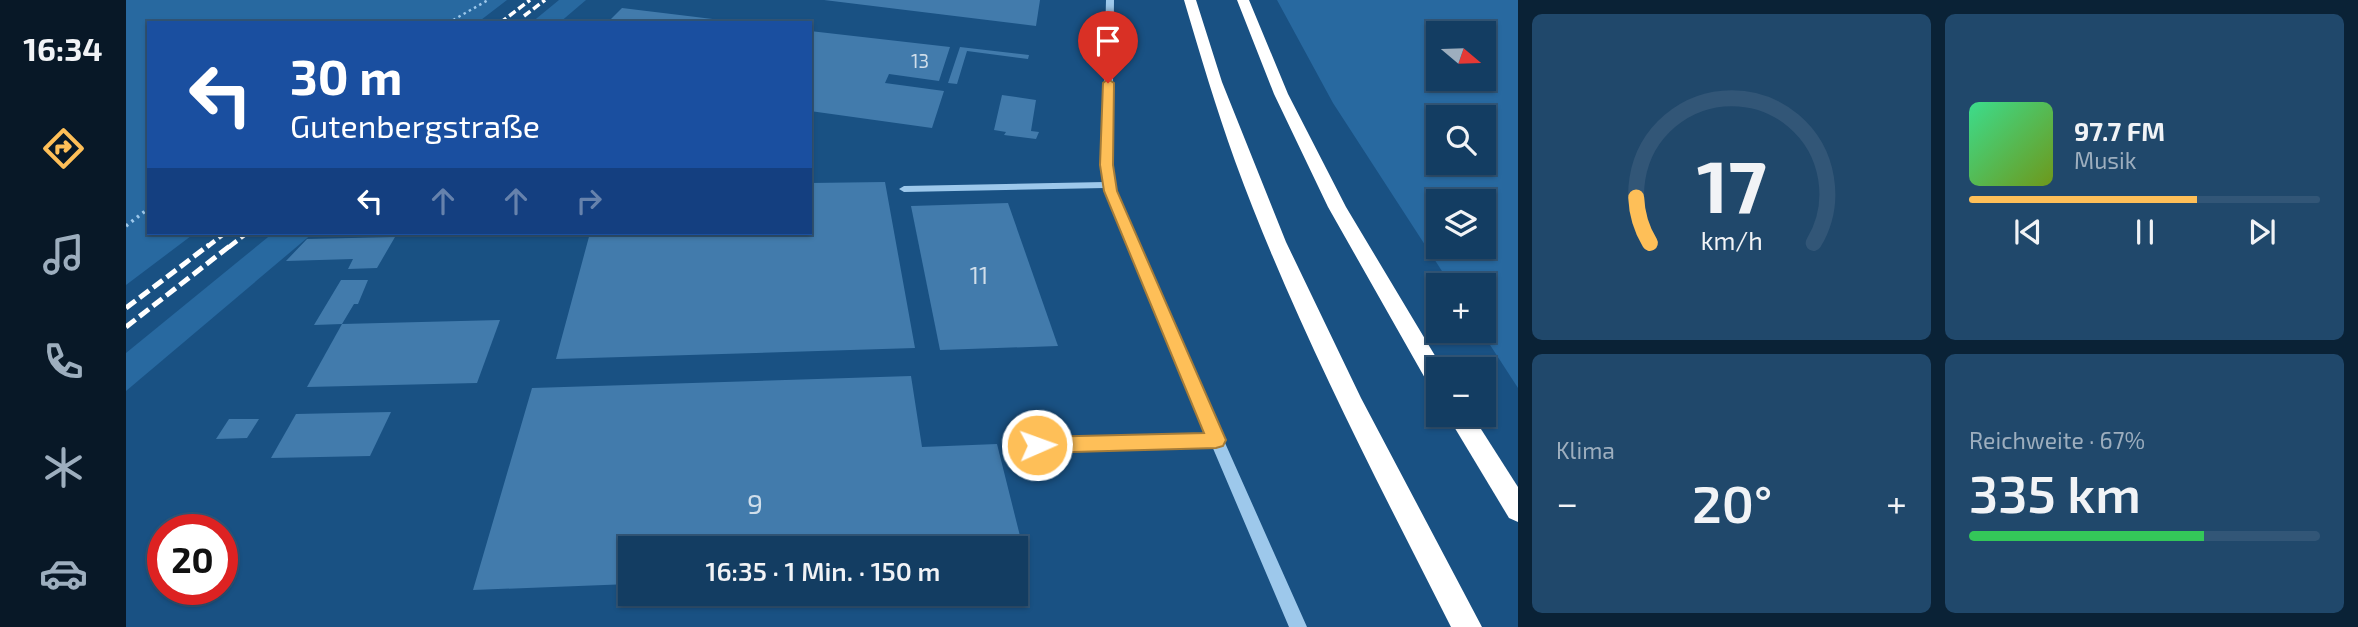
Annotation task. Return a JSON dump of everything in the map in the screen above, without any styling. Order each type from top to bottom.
[{"type":"highway","points":[[1190,0],[1217,92],[1259,202],[1296,286],[1366,433],[1467,627]]},
{"type":"highway","points":[[1243,0],[1281,94],[1337,206],[1426,360]]},
{"type":"highway","points":[[1466,427],[1518,510]]},
{"type":"street","points":[[1110,0],[1107,165],[1119,216],[1298,627]]},
{"type":"street","points":[[904,189],[1110,185]]},
{"type":"street","points":[[1037,445],[1216,440]]},
{"type":"path","points":[[451,21],[488,0]]},
{"type":"path","points":[[126,226],[147,210]]},
{"type":"shaded area","points":[[126,0],[507,0],[480,21],[147,21],[147,235],[192,235],[126,285]]},
{"type":"shaded area","points":[[559,0],[586,0],[561,21],[533,21]]},
{"type":"shaded area","points":[[1277,0],[1518,0],[1518,388],[1489,343],[1496,343],[1496,273],[1443,273],[1434,259],[1496,259],[1496,189],[1426,189],[1426,246],[1333,103]]},
{"type":"shaded area","points":[[271,235],[311,235],[126,391],[126,353]]},
{"type":"building","points":[[824,0],[1040,0],[1036,26]]},
{"type":"building","points":[[622,8],[729,21],[609,21]]},
{"type":"building","points":[[812,31],[950,47],[939,81],[889,74],[885,83],[944,91],[932,128],[812,111]]},
{"type":"building","points":[[960,47],[1029,55],[1028,59],[967,51],[957,84],[948,83]]},
{"type":"building","points":[[1002,95],[1036,100],[1031,131],[1039,132],[1036,139],[1004,135],[1006,132],[994,130]]},
{"type":"building","points":[[885,182],[915,348],[556,359],[589,235],[812,235],[812,183]]},
{"type":"building","points":[[1008,203],[1058,346],[940,350],[911,206]]},
{"type":"building","points":[[395,237],[377,268],[348,269],[353,259],[286,261],[307,239]]},
{"type":"building","points":[[341,280],[368,280],[358,304],[354,304],[342,324],[314,325]]},
{"type":"building","points":[[500,320],[477,383],[307,387],[342,324]]},
{"type":"building","points":[[911,376],[922,447],[997,444],[1020,536],[618,536],[618,584],[473,590],[532,388]]},
{"type":"building","points":[[391,412],[370,456],[271,458],[296,414]]},
{"type":"building","points":[[229,419],[259,419],[247,438],[216,439]]},
{"type":"railway","points":[[503,21],[530,0]]},
{"type":"railway","points":[[524,16],[545,0]]},
{"type":"railway","points":[[207,247],[222,235]]},
{"type":"railway","points":[[229,247],[244,235]]},
{"type":"railway","points":[[126,308],[209,245]]},
{"type":"railway","points":[[126,327],[231,245]]},
{"type":"route","points":[[1037,445],[1216,440],[1119,216],[1111,191],[1107,165],[1108,83]]}]
